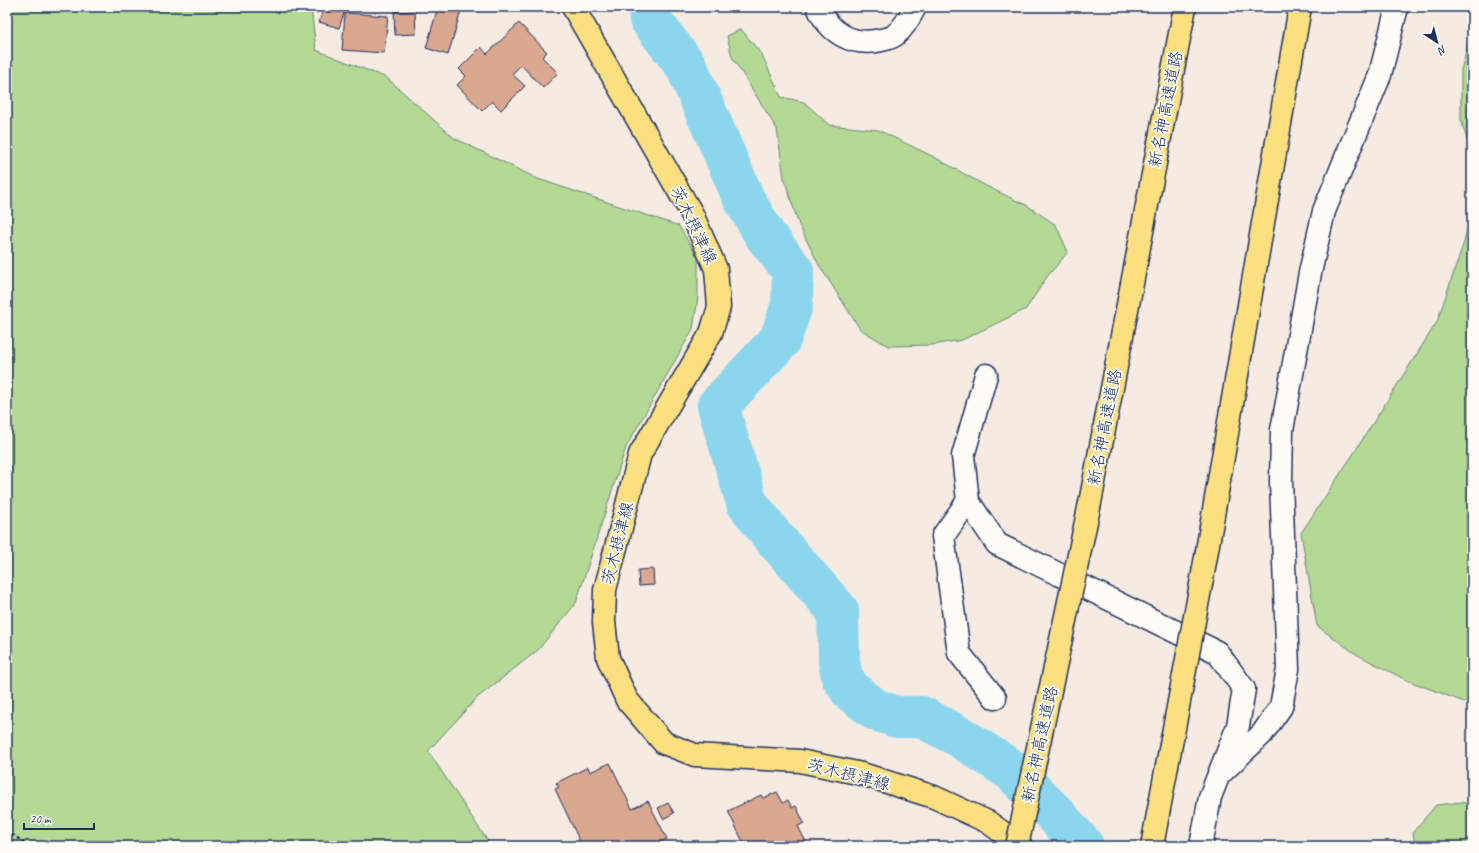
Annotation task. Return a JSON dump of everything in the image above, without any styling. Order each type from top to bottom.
[{"type":"main road","name":"茨木摂津線","points":[[573,7],[692,214],[716,269],[719,307],[711,333],[640,454],[605,590],[604,622],[608,658],[627,700],[664,743],[695,755],[800,762],[862,774],[934,797],[988,822],[1021,846]]},
{"type":"main road","name":"新名神高速道路","points":[[1017,846],[1090,503],[1185,7]]},
{"type":"main road","points":[[1152,846],[1204,568],[1300,7]]},
{"type":"street","points":[[818,7],[823,18],[837,32],[854,42],[875,41],[894,36],[908,20],[915,7]]},
{"type":"street","points":[[1221,773],[1262,734],[1281,707],[1288,669],[1281,482],[1282,430],[1310,273],[1324,210],[1380,75],[1397,7]]},
{"type":"street","points":[[986,375],[963,456],[968,501],[997,544],[1217,652],[1244,689],[1238,726],[1221,773],[1210,797],[1201,846]]},
{"type":"street","points":[[968,501],[943,536],[959,653],[995,698]]},
{"type":"path","points":[[7,830],[29,846]]},
{"type":"green space","points":[[7,7],[311,7],[316,50],[387,78],[454,138],[538,179],[679,226],[698,258],[698,297],[693,329],[626,447],[576,603],[538,650],[477,698],[428,751],[491,846],[7,846]]},
{"type":"green space","points":[[741,29],[762,55],[781,97],[804,102],[829,125],[878,130],[932,156],[988,187],[1028,206],[1056,225],[1068,252],[1046,278],[1026,309],[962,340],[932,345],[888,346],[860,329],[819,265],[799,225],[784,178],[777,129],[732,57],[727,36]]},
{"type":"green space","points":[[1472,30],[1472,156],[1461,120],[1461,70]]},
{"type":"green space","points":[[1472,206],[1472,705],[1406,680],[1356,654],[1317,626],[1301,533],[1437,322],[1464,242]]},
{"type":"green space","points":[[1462,802],[1472,806],[1472,846],[1415,846],[1413,832],[1436,805]]},
{"type":"building","points":[[324,7],[346,7],[339,28],[319,22]]},
{"type":"building","points":[[438,7],[462,7],[448,55],[426,48]]},
{"type":"building","points":[[415,11],[416,34],[395,35],[394,12]]},
{"type":"building","points":[[345,13],[388,16],[384,53],[342,50]]},
{"type":"building","points":[[519,23],[547,52],[542,57],[558,73],[543,88],[521,65],[512,74],[525,86],[501,110],[492,101],[482,111],[457,85],[466,76],[459,69],[481,47],[487,54]]},
{"type":"building","points":[[653,569],[654,585],[639,586],[638,570]]},
{"type":"building","points":[[610,763],[632,809],[648,801],[667,839],[652,846],[582,846],[555,789],[559,787],[556,783],[588,767],[590,772]]},
{"type":"building","points":[[777,792],[783,803],[788,800],[792,808],[796,806],[804,823],[798,826],[808,846],[745,846],[728,811],[761,795],[763,798]]},
{"type":"building","points":[[668,803],[674,813],[663,819],[658,808]]},
{"type":"waterway","points":[[649,7],[650,19],[686,66],[744,199],[765,235],[793,271],[792,305],[780,340],[718,406],[747,503],[770,533],[838,611],[839,662],[842,677],[851,691],[876,710],[897,717],[922,717],[960,737],[1011,770],[1053,812],[1083,846]]}]
